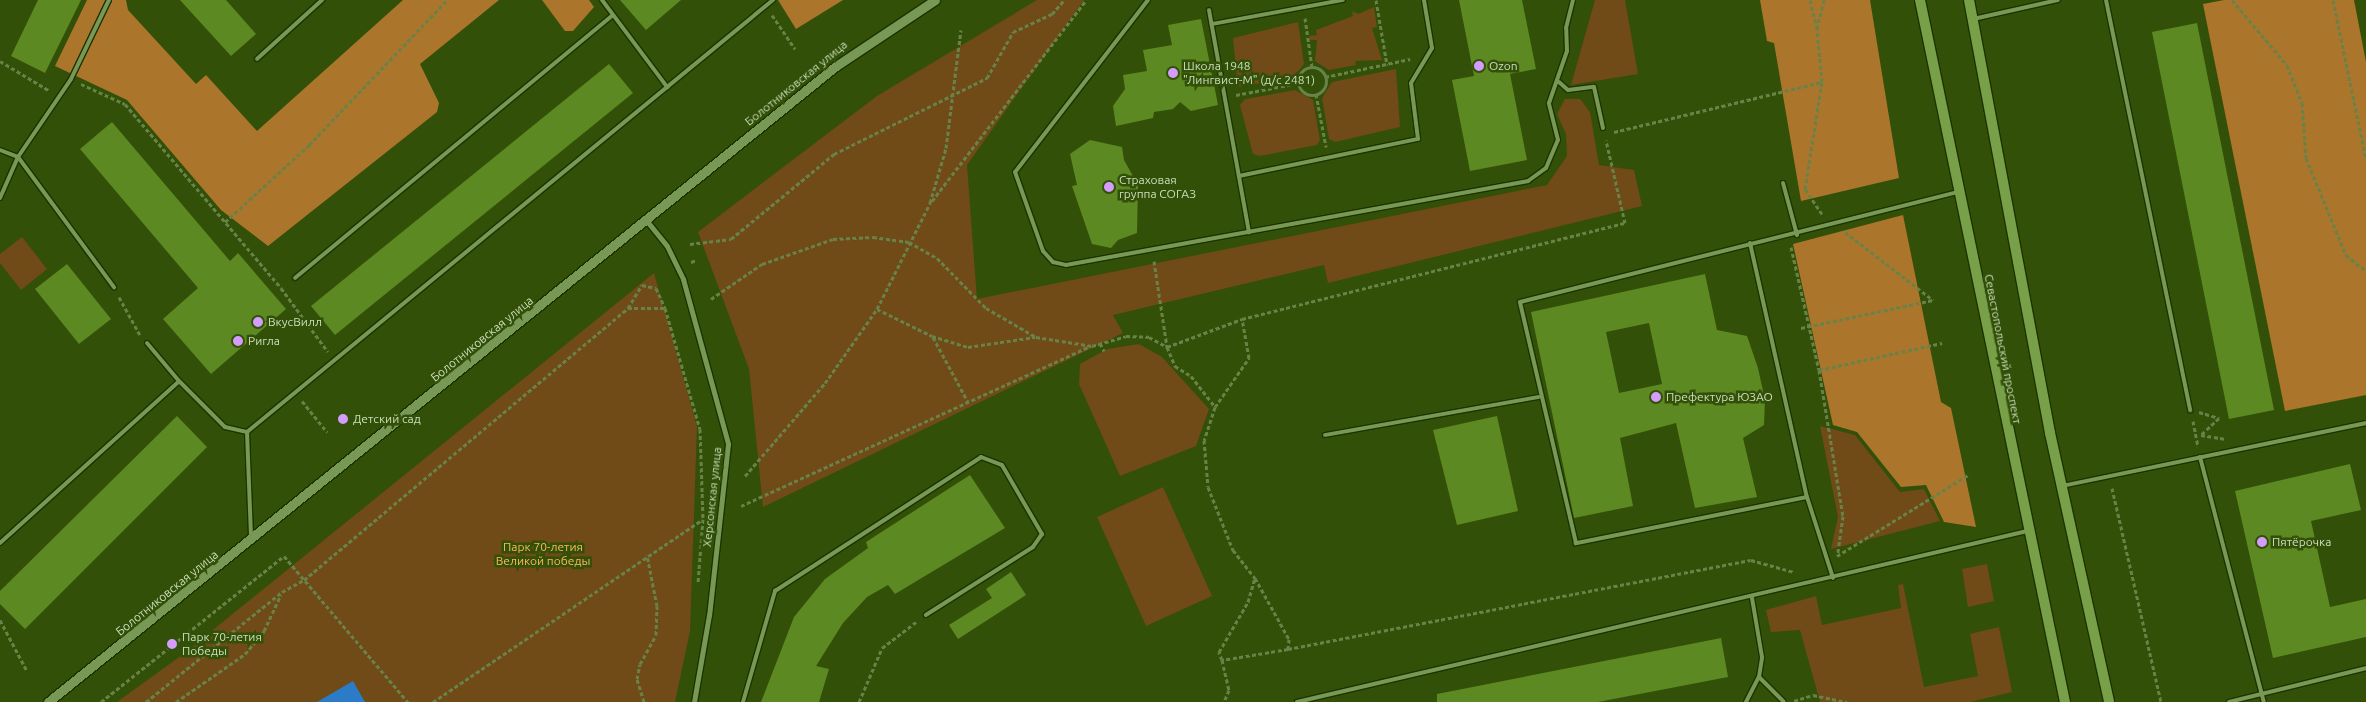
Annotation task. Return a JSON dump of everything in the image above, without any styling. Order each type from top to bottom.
[{"type":"main road","name":"Севастопольский проспект","points":[[1920,0],[2027,531],[2065,702]]},
{"type":"main road","points":[[1969,0],[2061,486],[2109,702]]},
{"type":"street","name":"Болотниковская улица","points":[[48,702],[251,542],[836,66],[935,0]]},
{"type":"street","name":"Херсонская улица","points":[[646,220],[667,246],[683,279],[728,444],[709,615],[694,702]]},
{"type":"lane","points":[[0,198],[18,157],[71,79],[109,0]]},
{"type":"lane","points":[[257,59],[322,0]]},
{"type":"lane","points":[[602,0],[612,16],[667,87]]},
{"type":"lane","points":[[247,432],[773,0]]},
{"type":"lane","points":[[1148,0],[1015,172],[1043,251],[1054,262],[1066,266],[1528,181],[1546,168],[1558,140],[1549,103],[1559,82],[1573,0]]},
{"type":"lane","points":[[1212,24],[1343,0]]},
{"type":"lane","points":[[1239,176],[1418,139],[1411,83],[1432,48],[1424,0]]},
{"type":"lane","points":[[1973,19],[2058,0]]},
{"type":"lane","points":[[2106,0],[2190,410]]},
{"type":"lane","points":[[1209,10],[1249,232]]},
{"type":"lane","points":[[295,278],[612,16]]},
{"type":"lane","points":[[1559,82],[1568,90],[1594,87],[1603,128]]},
{"type":"lane","points":[[0,150],[18,157],[114,287]]},
{"type":"lane","points":[[1783,183],[1797,235]]},
{"type":"lane","points":[[1807,497],[1576,543],[1539,397],[1520,302],[1750,244],[1797,235],[1959,192]]},
{"type":"lane","points":[[1750,244],[1807,497],[1833,578]]},
{"type":"lane","points":[[147,344],[179,381],[225,427],[247,432]]},
{"type":"lane","points":[[0,543],[179,381]]},
{"type":"lane","points":[[1325,434],[1539,397]]},
{"type":"lane","points":[[2061,486],[2366,424]]},
{"type":"lane","points":[[247,432],[251,542]]},
{"type":"lane","points":[[743,702],[775,591],[981,457],[1002,465],[1042,534],[1033,547],[926,616]]},
{"type":"lane","points":[[2200,458],[2264,702]]},
{"type":"lane","points":[[1297,702],[1752,598],[2027,531]]},
{"type":"lane","points":[[1746,702],[1759,677],[1762,657],[1752,598]]},
{"type":"lane","points":[[2229,702],[2366,668]]},
{"type":"lane","points":[[1759,677],[1784,702]]},
{"type":"path","points":[[225,222],[309,145],[448,0]]},
{"type":"path","points":[[690,244],[731,238],[834,154],[952,98],[988,78],[1013,32],[1052,14],[1064,0]]},
{"type":"path","points":[[745,476],[825,383],[877,309],[930,203],[1086,0]]},
{"type":"path","points":[[1376,0],[1387,65]]},
{"type":"path","points":[[1810,0],[1817,29],[1822,82],[1813,140]]},
{"type":"path","points":[[1817,29],[1824,0]]},
{"type":"path","points":[[2232,0],[2287,65],[2302,103],[2306,158],[2346,255],[2366,270]]},
{"type":"path","points":[[2333,0],[2366,159]]},
{"type":"path","points":[[766,6],[795,50]]},
{"type":"path","points":[[1303,7],[1312,67],[1325,76],[1387,65],[1428,55]]},
{"type":"path","points":[[930,203],[946,148],[960,30]]},
{"type":"path","points":[[0,61],[59,97]]},
{"type":"path","points":[[1312,67],[1303,70],[1299,83],[1303,91],[1316,94]]},
{"type":"path","points":[[1316,94],[1325,85],[1325,76]]},
{"type":"path","points":[[71,79],[125,104],[225,222],[335,360]]},
{"type":"path","points":[[741,506],[1100,343],[1126,336],[1149,337],[1167,347],[1242,319],[1625,223],[1604,134],[1822,82]]},
{"type":"path","points":[[1225,97],[1299,83]]},
{"type":"path","points":[[1316,94],[1328,157]]},
{"type":"path","points":[[1789,236],[1819,370],[1843,516],[1838,556]]},
{"type":"path","points":[[711,299],[762,264],[834,239],[909,242],[937,258],[986,308],[1036,337]]},
{"type":"path","points":[[691,262],[697,260]]},
{"type":"path","points":[[1156,272],[1167,347],[1175,366],[1191,376],[1215,407]]},
{"type":"path","points":[[146,702],[282,592],[304,580],[628,308],[642,285],[656,288],[665,308],[700,429],[703,519],[697,588]]},
{"type":"path","points":[[114,287],[131,324],[147,344]]},
{"type":"path","points":[[1801,328],[1933,300]]},
{"type":"path","points":[[628,308],[665,308]]},
{"type":"path","points":[[877,309],[932,336],[968,347],[1036,337],[1092,346]]},
{"type":"path","points":[[1242,319],[1249,358],[1215,407],[1204,440],[1208,487],[1233,550],[1255,578],[1286,628],[1288,649]]},
{"type":"path","points":[[932,336],[968,402]]},
{"type":"path","points":[[1100,343],[1104,351]]},
{"type":"path","points":[[1819,370],[1942,343]]},
{"type":"path","points":[[295,393],[327,432]]},
{"type":"path","points":[[2200,458],[2190,410],[2219,418],[2201,435],[2226,438],[2206,456]]},
{"type":"path","points":[[1833,559],[1970,474]]},
{"type":"path","points":[[2110,476],[2160,702]]},
{"type":"path","points":[[433,702],[647,555],[703,519]]},
{"type":"path","points":[[644,702],[638,672],[656,635],[657,606],[647,555]]},
{"type":"path","points":[[101,702],[284,556],[408,702]]},
{"type":"path","points":[[1222,660],[1750,560],[1800,570]]},
{"type":"path","points":[[1224,702],[1229,690],[1222,660],[1218,652],[1248,602],[1255,578]]},
{"type":"path","points":[[176,702],[244,654],[264,631],[282,592]]},
{"type":"path","points":[[859,702],[882,648],[926,616]]},
{"type":"path","points":[[0,620],[27,671]]},
{"type":"path","points":[[1790,702],[1813,695],[1847,702]]},
{"type":"green space","points":[[1037,0],[1084,0],[967,165],[977,299],[1547,185],[1567,156],[1566,134],[1557,114],[1565,99],[1580,99],[1590,112],[1599,165],[1634,170],[1642,206],[1328,283],[1324,265],[1113,315],[1123,333],[763,507],[749,369],[698,232],[877,96]]},
{"type":"green space","points":[[1595,0],[1625,0],[1638,74],[1571,85]]},
{"type":"green space","points":[[1374,7],[1377,27],[1372,28],[1382,60],[1355,61],[1356,65],[1329,70],[1315,61],[1317,40],[1310,40],[1309,36],[1317,35],[1316,30],[1353,16],[1352,11],[1358,14]]},
{"type":"green space","points":[[1298,22],[1304,64],[1294,77],[1238,87],[1233,38]]},
{"type":"green space","points":[[1396,69],[1400,127],[1335,142],[1329,139],[1322,98],[1332,82]]},
{"type":"green space","points":[[1295,90],[1313,100],[1320,140],[1317,145],[1260,156],[1253,154],[1240,105],[1245,99]]},
{"type":"green space","points":[[22,237],[47,269],[21,290],[0,263],[0,254]]},
{"type":"green space","name":"Парк 70-летия Великой победы","points":[[654,273],[697,427],[690,631],[675,702],[117,702],[182,655]]},
{"type":"green space","points":[[1139,344],[1162,357],[1209,409],[1196,446],[1120,476],[1079,384],[1080,364],[1107,349]]},
{"type":"green space","points":[[1820,426],[1855,435],[1900,492],[1924,489],[1940,521],[1831,549],[1838,517]]},
{"type":"green space","points":[[1163,487],[1212,596],[1146,626],[1097,517]]},
{"type":"green space","points":[[1987,564],[1994,601],[1968,607],[1962,569]]},
{"type":"green space","points":[[1903,584],[1924,687],[1978,676],[1970,634],[1999,627],[2012,692],[1970,702],[1820,702],[1800,630],[1771,632],[1766,610],[1816,596],[1822,625],[1901,608],[1898,585]]},
{"type":"shaded area","points":[[87,0],[126,0],[128,10],[196,84],[206,75],[257,131],[403,0],[499,0],[420,64],[439,103],[437,112],[268,246],[221,210],[127,100],[55,66]]},
{"type":"shaded area","points":[[542,0],[589,0],[594,7],[573,31],[565,31]]},
{"type":"shaded area","points":[[778,0],[843,0],[796,29]]},
{"type":"shaded area","points":[[1760,0],[1870,0],[1899,178],[1801,201],[1774,43],[1767,41]]},
{"type":"shaded area","points":[[2224,0],[2354,0],[2366,62],[2366,395],[2285,411],[2203,4]]},
{"type":"shaded area","points":[[1903,215],[1941,402],[1951,408],[1976,527],[1944,522],[1926,485],[1901,487],[1857,432],[1833,425],[1793,244]]},
{"type":"water","points":[[353,681],[365,702],[317,702]]},
{"type":"building","points":[[38,0],[81,0],[45,73],[11,56]]},
{"type":"building","points":[[180,0],[226,0],[256,34],[231,56]]},
{"type":"building","points":[[620,0],[681,0],[646,30]]},
{"type":"building","points":[[1459,0],[1522,0],[1536,69],[1510,74],[1527,160],[1470,171],[1452,80],[1474,76]]},
{"type":"building","name":"Школа 1948 \"Лингвист-М\" (д/с 2481)","points":[[1201,19],[1218,105],[1191,111],[1180,102],[1173,109],[1154,112],[1153,118],[1116,126],[1113,106],[1125,89],[1123,75],[1147,71],[1143,50],[1172,45],[1168,25]]},
{"type":"building","points":[[2197,23],[2274,410],[2229,419],[2152,32]]},
{"type":"building","points":[[609,64],[633,93],[335,335],[311,306]]},
{"type":"building","points":[[112,122],[230,261],[238,253],[286,309],[211,374],[163,319],[198,288],[80,149]]},
{"type":"building","points":[[1090,140],[1122,147],[1124,160],[1138,185],[1137,233],[1118,240],[1111,248],[1092,244],[1072,186],[1077,185],[1070,154]]},
{"type":"building","points":[[67,264],[111,319],[79,344],[35,289]]},
{"type":"building","name":"Префектура ЮЗАО","points":[[1705,274],[1717,330],[1747,336],[1758,368],[1765,400],[1764,425],[1743,438],[1757,497],[1695,508],[1676,423],[1620,438],[1633,506],[1574,518],[1531,312]],"holes":[[[1649,323],[1662,384],[1619,393],[1606,332]]]},
{"type":"building","points":[[177,416],[207,447],[25,629],[0,604],[0,591]]},
{"type":"building","points":[[1497,416],[1518,511],[1457,525],[1433,430]]},
{"type":"building","points":[[2350,464],[2361,510],[2311,521],[2330,607],[2366,599],[2366,637],[2273,658],[2235,491]]},
{"type":"building","points":[[970,475],[1005,528],[895,594],[888,585],[867,597],[843,623],[816,666],[829,669],[819,702],[761,702],[794,617],[825,579],[868,548],[866,542]]},
{"type":"building","points":[[1011,572],[1026,595],[958,639],[949,625],[992,598],[986,589]]},
{"type":"building","points":[[1721,638],[1728,677],[1598,702],[1437,702],[1437,694]]},
{"type":"place","name":"Ozon","points":[[1479,66]]},
{"type":"place","name":"Школа 1948 \"Лингвист-М\" (д/с 2481)","points":[[1173,73]]},
{"type":"place","name":"Страховая группа СОГАЗ","points":[[1109,187]]},
{"type":"place","name":"ВкусВилл","points":[[258,322]]},
{"type":"place","name":"Ригла","points":[[238,341]]},
{"type":"place","name":"Префектура ЮЗАО","points":[[1656,397]]},
{"type":"place","name":"Детский сад","points":[[343,419]]},
{"type":"place","name":"Пятёрочка","points":[[2262,542]]},
{"type":"place","name":"Парк 70-летия Победы","points":[[172,644]]}]
